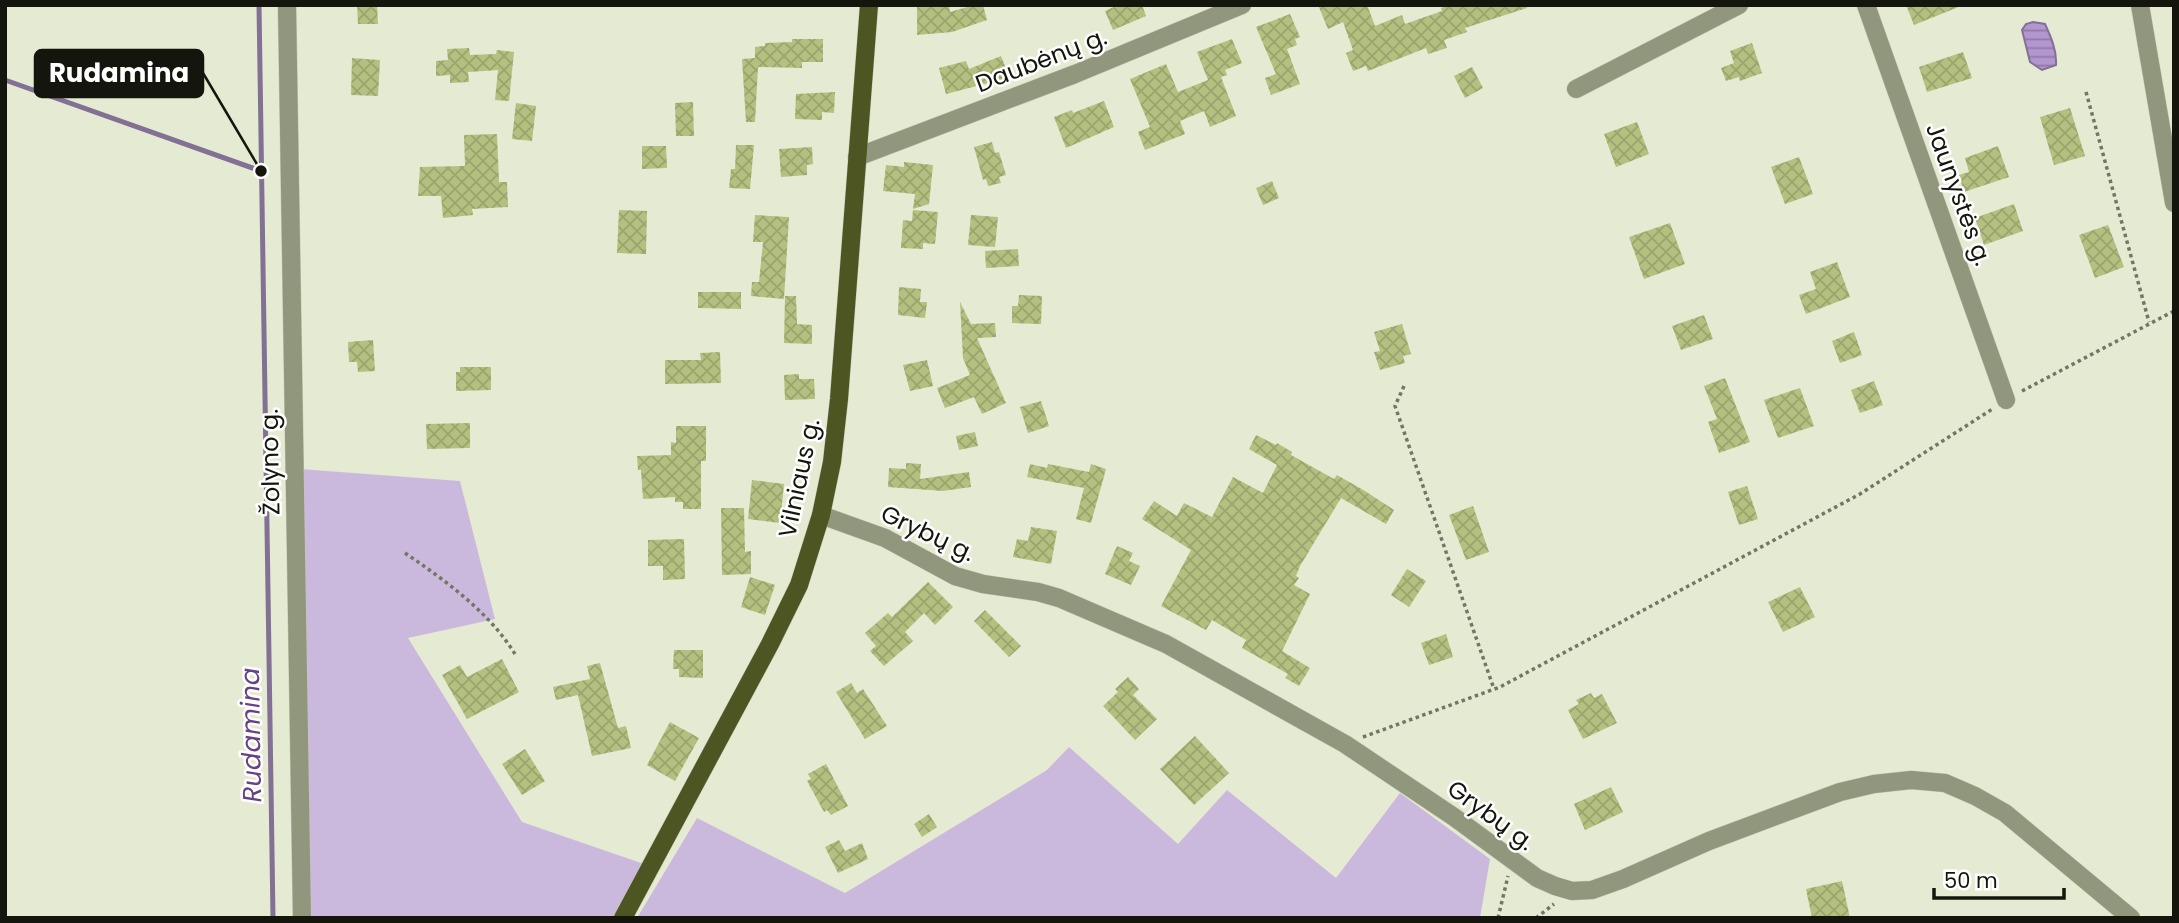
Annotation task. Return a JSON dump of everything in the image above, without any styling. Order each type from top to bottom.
[{"type":"main road","name":"Vilniaus g.","points":[[623,918],[799,585],[821,515],[832,462],[839,399],[869,5]]},
{"type":"street","name":"Žolyno g.","points":[[287,5],[302,918]]},
{"type":"street","name":"Daubėnų g.","points":[[857,157],[1075,74],[1242,5]]},
{"type":"street","points":[[1576,89],[1740,5]]},
{"type":"street","name":"Jaunystės g.","points":[[1866,5],[2006,400]]},
{"type":"street","points":[[2140,5],[2174,203]]},
{"type":"street","name":"Grybų g.","points":[[821,515],[885,538],[955,576],[1059,598],[1166,644],[1345,744],[1454,817],[1537,878],[1555,886],[1572,891],[1592,890],[1709,841],[1840,792],[1874,784],[1922,781],[1945,783],[2005,813],[2131,918]]},
{"type":"path","points":[[2086,92],[2149,322]]},
{"type":"path","points":[[1404,386],[1395,406],[1493,690]]},
{"type":"path","points":[[1345,744],[1493,690],[1860,494]]},
{"type":"path","points":[[405,553],[441,578],[502,632],[515,654]]},
{"type":"path","points":[[1498,918],[1512,861]]},
{"type":"shaded area","points":[[2026,24],[2045,24],[2056,55],[2056,65],[2042,70],[2030,62],[2022,30]]},
{"type":"shaded area","points":[[300,469],[460,481],[495,619],[408,638],[522,822],[644,864],[614,918],[306,918]]},
{"type":"shaded area","points":[[1069,747],[1178,844],[1227,790],[1336,878],[1400,793],[1490,859],[1480,918],[637,918],[697,818],[845,893],[1047,770]]},
{"type":"building","points":[[357,5],[377,5],[378,24],[358,24]]},
{"type":"building","points":[[917,5],[949,5],[950,12],[983,5],[987,20],[952,32],[917,35]]},
{"type":"building","points":[[1118,5],[1142,5],[1146,16],[1113,30],[1105,11]]},
{"type":"building","points":[[1318,5],[1367,5],[1375,26],[1402,15],[1405,24],[1442,11],[1441,8],[1449,5],[1526,5],[1527,8],[1465,28],[1467,32],[1444,40],[1447,48],[1428,54],[1426,48],[1368,71],[1366,66],[1353,71],[1346,53],[1353,50],[1343,22],[1328,29]]},
{"type":"building","points":[[1906,5],[1961,5],[1961,6],[1914,25]]},
{"type":"building","points":[[1290,14],[1300,37],[1295,39],[1297,45],[1287,49],[1300,84],[1271,95],[1265,78],[1276,74],[1256,27]]},
{"type":"building","points":[[792,39],[823,39],[823,62],[802,62],[802,68],[758,67],[755,122],[746,122],[742,59],[755,58],[755,47],[765,46],[765,43],[792,42]]},
{"type":"building","points":[[1232,39],[1242,63],[1225,70],[1227,75],[1221,77],[1236,116],[1210,127],[1204,111],[1180,121],[1185,134],[1145,150],[1138,132],[1150,127],[1130,79],[1166,64],[1178,92],[1208,80],[1197,52]]},
{"type":"building","points":[[1752,43],[1762,73],[1740,81],[1739,77],[1726,81],[1721,68],[1734,63],[1730,51]]},
{"type":"building","points":[[469,48],[470,55],[496,54],[497,50],[514,52],[509,101],[495,100],[498,70],[468,72],[469,82],[450,83],[450,75],[436,76],[436,61],[448,60],[447,49]]},
{"type":"building","points":[[1963,52],[1972,78],[1927,92],[1919,67]]},
{"type":"building","points":[[1001,56],[1010,78],[946,94],[939,68],[966,61],[969,69]]},
{"type":"building","points":[[352,58],[380,60],[378,96],[351,95]]},
{"type":"building","points":[[1472,67],[1483,88],[1465,98],[1454,76]]},
{"type":"building","points":[[835,92],[834,113],[822,112],[822,120],[795,119],[796,94]]},
{"type":"building","points":[[1104,101],[1114,127],[1066,148],[1054,117]]},
{"type":"building","points":[[693,102],[694,136],[676,136],[675,103]]},
{"type":"building","points":[[516,103],[536,106],[532,141],[512,139]]},
{"type":"building","points":[[2070,108],[2085,156],[2054,165],[2040,117]]},
{"type":"building","points":[[1637,122],[1649,154],[1616,167],[1604,134]]},
{"type":"building","points":[[497,134],[499,182],[507,182],[508,207],[472,209],[473,215],[443,218],[441,196],[418,196],[420,167],[465,166],[464,135]]},
{"type":"building","points":[[992,142],[995,153],[999,152],[1006,175],[999,177],[1001,183],[988,186],[986,179],[983,180],[974,147]]},
{"type":"building","points":[[736,145],[754,145],[750,189],[729,188],[731,169],[735,169]]},
{"type":"building","points":[[642,146],[666,146],[667,168],[642,169]]},
{"type":"building","points":[[1998,146],[2009,177],[1964,192],[1959,175],[1969,172],[1965,158]]},
{"type":"building","points":[[812,147],[813,164],[807,165],[807,175],[781,177],[779,149]]},
{"type":"building","points":[[1799,157],[1813,194],[1785,204],[1771,167]]},
{"type":"building","points":[[904,162],[933,165],[929,204],[913,209],[915,194],[883,191],[886,165],[904,167]]},
{"type":"building","points":[[1272,181],[1279,198],[1263,205],[1256,188]]},
{"type":"building","points":[[2014,204],[2023,231],[1984,245],[1975,218]]},
{"type":"building","points":[[619,210],[647,211],[646,254],[617,253]]},
{"type":"building","points":[[913,210],[938,212],[935,244],[923,243],[923,249],[901,248],[903,220],[912,221]]},
{"type":"building","points":[[755,215],[789,217],[784,299],[751,296],[752,282],[759,282],[763,242],[753,242]]},
{"type":"building","points":[[971,215],[998,217],[995,247],[968,245]]},
{"type":"building","points":[[1670,223],[1685,264],[1644,279],[1629,237]]},
{"type":"building","points":[[2108,225],[2124,267],[2095,278],[2079,235]]},
{"type":"building","points":[[1018,249],[1019,266],[986,268],[985,251]]},
{"type":"building","points":[[1837,262],[1850,297],[1806,314],[1799,295],[1816,289],[1810,272]]},
{"type":"building","points":[[899,287],[921,289],[920,302],[927,302],[925,318],[898,315]]},
{"type":"building","points":[[698,292],[741,292],[741,309],[698,308]]},
{"type":"building","points":[[1019,295],[1042,296],[1041,324],[1012,323],[1012,306],[1018,306]]},
{"type":"building","points":[[785,296],[796,296],[797,324],[812,325],[812,344],[784,343]]},
{"type":"building","points":[[960,302],[971,324],[995,323],[996,337],[977,338],[1006,403],[982,414],[974,397],[945,408],[937,388],[970,375],[963,358]]},
{"type":"building","points":[[1704,315],[1713,339],[1681,350],[1672,326]]},
{"type":"building","points":[[1402,324],[1411,354],[1403,356],[1405,363],[1380,370],[1374,352],[1380,351],[1374,332]]},
{"type":"building","points":[[1854,332],[1862,355],[1840,363],[1832,341]]},
{"type":"building","points":[[373,340],[375,371],[358,372],[357,362],[349,362],[348,342]]},
{"type":"building","points":[[720,352],[721,383],[665,384],[665,360],[701,360],[700,353]]},
{"type":"building","points":[[927,360],[933,386],[910,391],[903,365]]},
{"type":"building","points":[[460,367],[491,367],[491,390],[456,391],[456,372],[460,372]]},
{"type":"building","points":[[799,374],[799,379],[814,379],[815,399],[785,400],[784,375]]},
{"type":"building","points":[[1725,378],[1750,442],[1719,453],[1708,422],[1717,419],[1704,386]]},
{"type":"building","points":[[1874,381],[1883,405],[1860,413],[1851,390]]},
{"type":"building","points":[[1800,388],[1814,426],[1778,438],[1764,400]]},
{"type":"building","points":[[1041,401],[1049,426],[1028,433],[1020,407]]},
{"type":"building","points":[[470,423],[470,448],[427,449],[426,424]]},
{"type":"building","points":[[676,426],[706,426],[706,461],[701,461],[701,509],[683,509],[683,502],[675,502],[675,497],[643,499],[637,456],[671,455],[671,442],[676,443]]},
{"type":"building","points":[[975,432],[978,446],[959,450],[956,436]]},
{"type":"building","points":[[1256,435],[1276,445],[1277,443],[1292,452],[1291,455],[1334,479],[1337,475],[1394,510],[1386,524],[1341,498],[1300,566],[1296,576],[1299,578],[1294,585],[1310,594],[1282,651],[1310,668],[1299,686],[1285,678],[1288,674],[1242,648],[1246,640],[1212,620],[1206,630],[1161,606],[1191,550],[1142,519],[1154,501],[1177,516],[1184,503],[1212,517],[1233,477],[1263,493],[1277,465],[1249,449]]},
{"type":"building","points":[[906,463],[921,464],[920,479],[969,472],[971,487],[943,491],[888,487],[889,468],[906,469]]},
{"type":"building","points":[[1030,464],[1047,468],[1048,464],[1089,472],[1091,464],[1106,469],[1091,523],[1076,519],[1084,488],[1027,477]]},
{"type":"building","points":[[752,480],[784,484],[780,523],[748,519]]},
{"type":"building","points":[[1747,486],[1758,519],[1739,525],[1728,492]]},
{"type":"building","points":[[1473,506],[1489,552],[1466,560],[1449,515]]},
{"type":"building","points":[[721,508],[744,508],[745,552],[751,551],[751,574],[722,575]]},
{"type":"building","points":[[1031,527],[1057,531],[1051,564],[1013,557],[1017,539],[1028,541]]},
{"type":"building","points":[[684,539],[685,579],[663,580],[663,566],[648,566],[648,540]]},
{"type":"building","points":[[1117,546],[1133,553],[1129,561],[1140,566],[1131,585],[1105,574]]},
{"type":"building","points":[[1407,569],[1426,581],[1409,607],[1391,595]]},
{"type":"building","points":[[750,577],[775,585],[765,615],[741,607]]},
{"type":"building","points":[[928,582],[953,607],[935,625],[924,613],[905,632],[913,641],[884,666],[870,651],[876,646],[865,633],[888,613],[892,617]]},
{"type":"building","points":[[1800,587],[1815,617],[1783,632],[1768,602]]},
{"type":"building","points":[[985,610],[1021,646],[1009,657],[974,621]]},
{"type":"building","points":[[1446,634],[1453,657],[1429,665],[1421,643]]},
{"type":"building","points":[[674,650],[703,650],[703,678],[679,677],[679,669],[673,669]]},
{"type":"building","points":[[502,659],[519,692],[467,719],[442,675],[460,665],[467,677]]},
{"type":"building","points":[[600,663],[618,728],[626,726],[631,748],[592,756],[578,695],[556,700],[553,687],[590,679],[587,666]]},
{"type":"building","points":[[1128,677],[1139,689],[1133,695],[1157,719],[1135,740],[1103,706],[1118,692],[1115,689]]},
{"type":"building","points":[[851,683],[857,693],[863,689],[887,726],[865,739],[836,692]]},
{"type":"building","points":[[1591,693],[1594,698],[1602,694],[1617,723],[1583,739],[1568,710],[1579,704],[1576,700]]},
{"type":"building","points":[[670,722],[699,738],[675,781],[647,765]]},
{"type":"building","points":[[1195,736],[1229,773],[1194,805],[1160,769]]},
{"type":"building","points":[[525,749],[545,781],[522,795],[502,764]]},
{"type":"building","points":[[826,764],[848,806],[831,815],[827,810],[824,812],[807,781],[811,779],[808,774]]},
{"type":"building","points":[[1611,787],[1623,812],[1585,830],[1574,804]]},
{"type":"building","points":[[929,814],[937,827],[922,837],[914,824]]},
{"type":"building","points":[[839,840],[845,851],[862,843],[868,859],[838,873],[825,847]]},
{"type":"building","points":[[1842,881],[1850,918],[1812,918],[1806,889]]},
{"type":"waterway","name":"Rudamina","points":[[259,5],[273,918]]},
{"type":"waterway","points":[[5,80],[261,171]]},
{"type":"place","name":"Rudamina","points":[[261,171]]}]
